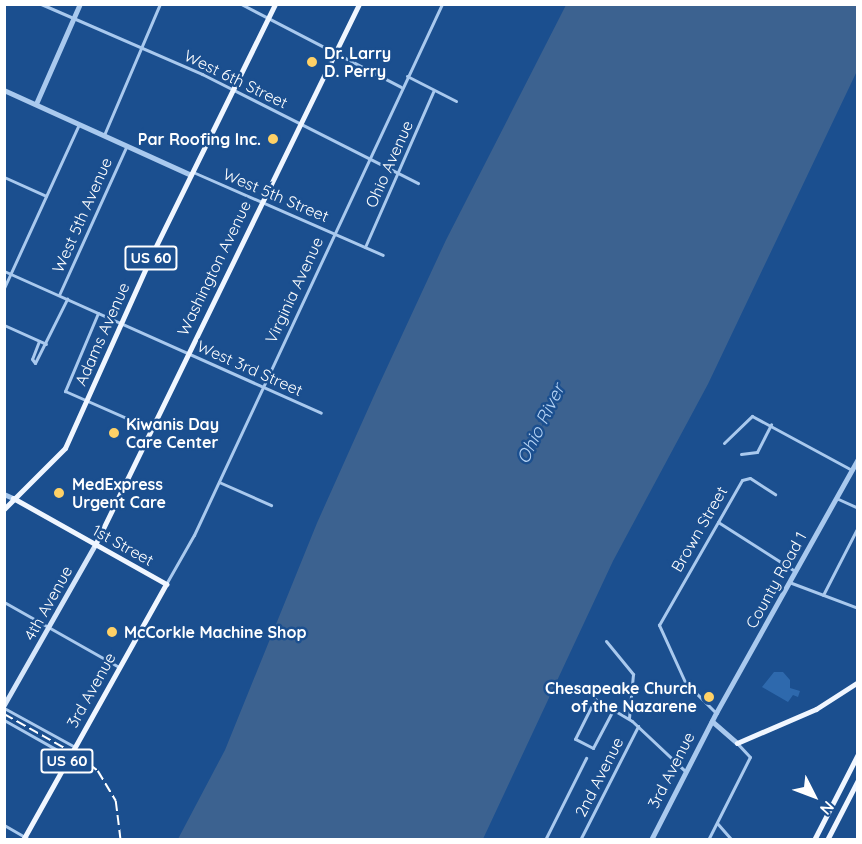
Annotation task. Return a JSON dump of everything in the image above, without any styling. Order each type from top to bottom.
[{"type":"main road","name":"Adams Avenue","points":[[13,498],[57,460],[192,173],[275,4]]},
{"type":"main road","name":"Washington Avenue","points":[[95,545],[359,4]]},
{"type":"main road","name":"US 60","points":[[4,509],[13,498]]},
{"type":"main road","name":"1st Street","points":[[13,498],[166,585]]},
{"type":"main road","name":"4th Avenue","points":[[4,707],[95,545]]},
{"type":"main road","name":"3rd Avenue","points":[[26,838],[166,585]]},
{"type":"main road","points":[[737,743],[816,709],[858,682]]},
{"type":"main road","points":[[814,840],[858,754]]},
{"type":"main road","points":[[827,840],[858,780]]},
{"type":"street","name":"West 6th Street","points":[[41,4],[233,90],[418,183]]},
{"type":"street","points":[[36,104],[80,4]]},
{"type":"street","points":[[104,135],[160,4]]},
{"type":"street","points":[[241,4],[401,87]]},
{"type":"street","name":"Virginia Avenue","points":[[166,585],[219,482],[406,76],[442,4]]},
{"type":"street","points":[[406,76],[456,101]]},
{"type":"street","name":"West 5th Street","points":[[4,90],[383,255]]},
{"type":"street","name":"Ohio Avenue","points":[[365,247],[434,90]]},
{"type":"street","points":[[4,288],[79,124]]},
{"type":"street","name":"West 5th Avenue","points":[[59,295],[127,145]]},
{"type":"street","points":[[4,177],[46,196]]},
{"type":"street","name":"West 3rd Street","points":[[4,271],[321,413]]},
{"type":"street","points":[[39,341],[32,359],[34,363],[39,362],[67,299]]},
{"type":"street","points":[[98,313],[65,391],[152,430]]},
{"type":"street","points":[[4,325],[46,344]]},
{"type":"street","points":[[724,443],[752,416],[771,424],[852,470]]},
{"type":"street","points":[[741,454],[757,452],[771,424]]},
{"type":"street","name":"County Road 1","points":[[716,713],[858,459]]},
{"type":"street","name":"Brown Street","points":[[716,713],[685,682],[659,624],[746,477],[775,494]]},
{"type":"street","points":[[219,482],[272,505]]},
{"type":"street","name":"1st Street","points":[[4,494],[13,498]]},
{"type":"street","points":[[836,498],[858,508]]},
{"type":"street","points":[[718,522],[795,571]]},
{"type":"street","points":[[823,595],[858,527]]},
{"type":"street","points":[[789,582],[858,608]]},
{"type":"street","points":[[4,602],[119,667]]},
{"type":"street","points":[[606,641],[633,674],[629,718]]},
{"type":"street","points":[[613,710],[593,748],[575,739],[595,699],[629,718],[686,771]]},
{"type":"street","points":[[4,707],[75,747]]},
{"type":"street","name":"3rd Avenue","points":[[651,840],[716,713]]},
{"type":"street","points":[[4,720],[69,757]]},
{"type":"street","points":[[708,840],[750,757],[712,721]]},
{"type":"street","name":"2nd Avenue","points":[[580,840],[638,726]]},
{"type":"street","points":[[545,840],[586,758]]},
{"type":"street","points":[[717,823],[732,840]]},
{"type":"street","points":[[4,825],[26,838]]},
{"type":"shaded area","points":[[774,672],[783,672],[790,680],[790,688],[800,691],[798,697],[793,695],[788,702],[762,687]]},
{"type":"water","name":"Ohio River","points":[[566,5],[857,5],[857,71],[708,384],[613,561],[483,839],[178,839],[225,750],[317,523],[446,240]]},
{"type":"railway","points":[[4,714],[77,755],[98,771],[116,801],[121,840]]},
{"type":"place","name":"Dr. Larry D. Perry","points":[[312,62]]},
{"type":"place","name":"Par Roofing Inc.","points":[[273,139]]},
{"type":"place","name":"Kiwanis Day Care Center","points":[[114,433]]},
{"type":"place","name":"MedExpress Urgent Care","points":[[59,493]]},
{"type":"place","name":"McCorkle Machine Shop","points":[[112,632]]},
{"type":"place","name":"Chesapeake Church of the Nazarene","points":[[709,697]]}]
